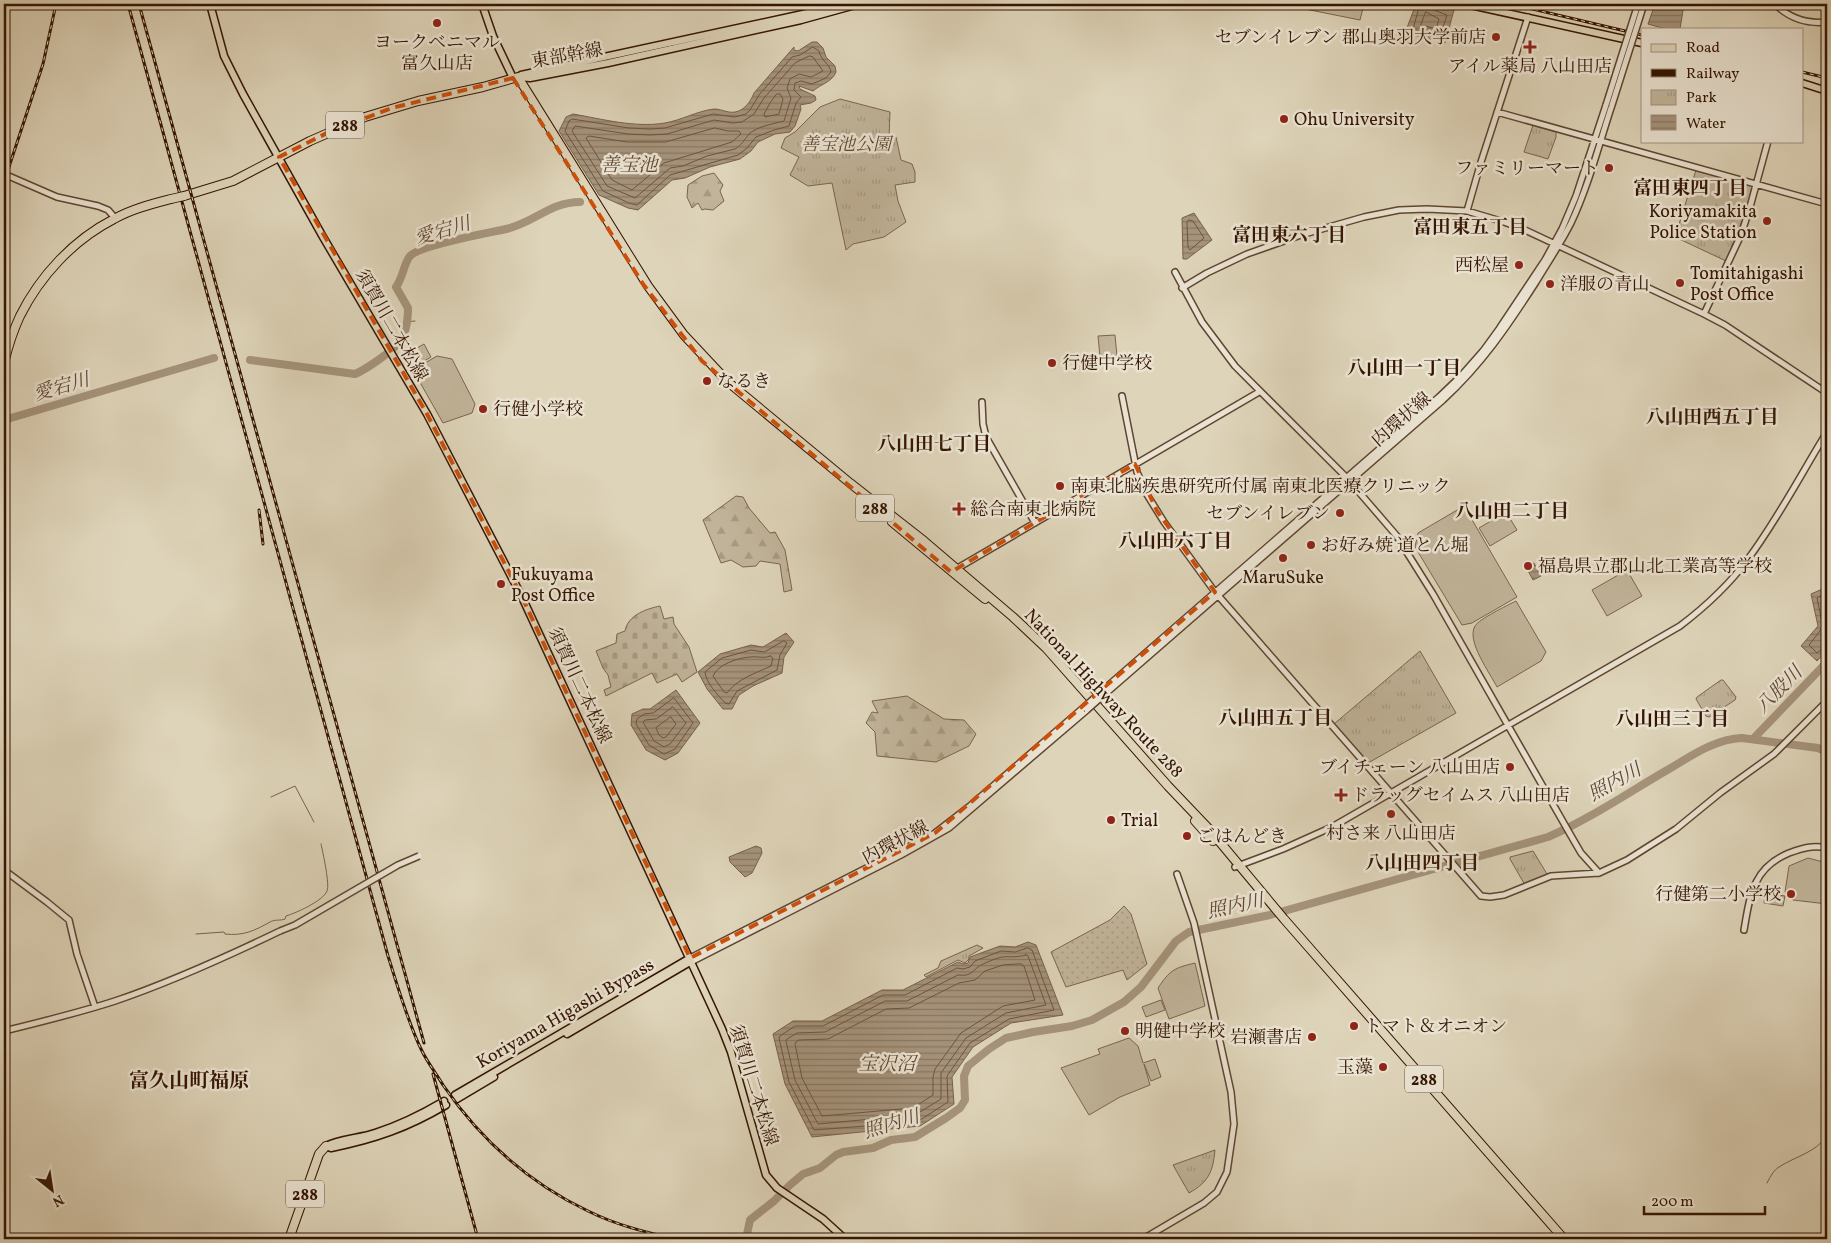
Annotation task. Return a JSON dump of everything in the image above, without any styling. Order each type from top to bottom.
[{"type":"highway","name":"288","points":[[4,363],[20,317],[43,280],[74,246],[115,218],[136,209],[233,181],[331,131],[392,108],[515,77]]},
{"type":"highway","name":"National Highway Route 288","points":[[515,77],[643,284],[665,316],[702,361],[742,398],[953,570],[1007,617],[1060,668],[1238,866],[1282,920],[1562,1239]]},
{"type":"highway","name":"288","points":[[288,1239],[319,1154],[329,1146]]},
{"type":"main road","name":"須賀川二本松線","points":[[210,4],[224,56],[243,94],[323,237],[443,443],[522,597],[730,1048],[765,1171],[771,1183],[823,1219],[845,1239]]},
{"type":"main road","points":[[484,4],[493,36],[515,77]]},
{"type":"main road","name":"東部幹線","points":[[515,77],[843,4]]},
{"type":"main road","name":"東部幹線","points":[[515,77],[530,78],[608,63],[801,20],[859,4]]},
{"type":"main road","points":[[1466,4],[1641,43]]},
{"type":"main road","points":[[1804,84],[1827,91]]},
{"type":"main road","name":"Koriyama Higashi Bypass","points":[[456,1097],[690,960]]},
{"type":"main road","points":[[329,1146],[396,1126],[445,1103]]},
{"type":"street","points":[[1609,105],[1638,4]]},
{"type":"street","points":[[1609,105],[1644,4]]},
{"type":"street","points":[[1775,4],[1789,15],[1800,20],[1818,23],[1827,22]]},
{"type":"street","points":[[1467,211],[1528,17]]},
{"type":"street","name":"内環状線","points":[[690,960],[936,833],[1104,693],[1217,594],[1350,482],[1467,377],[1500,337],[1582,198],[1609,105]]},
{"type":"street","points":[[1498,112],[1827,204]]},
{"type":"street","points":[[1704,314],[1741,235],[1768,142]]},
{"type":"street","points":[[4,174],[57,197],[98,206],[108,210],[115,218]]},
{"type":"street","points":[[1182,288],[1207,273],[1247,254],[1364,216],[1409,209],[1467,211],[1508,223],[1704,314],[1725,325],[1827,392]]},
{"type":"street","points":[[1217,594],[1346,477],[1439,397],[1472,364],[1499,329],[1556,245]]},
{"type":"street","points":[[1174,272],[1216,342],[1240,372],[1346,477],[1396,535],[1408,552],[1581,853],[1599,873]]},
{"type":"street","points":[[953,570],[1259,392]]},
{"type":"street","points":[[1122,396],[1135,464],[1143,486],[1157,510],[1217,594],[1481,896],[1504,895],[1551,876],[1599,873],[1638,854],[1684,823],[1720,793],[1774,754],[1827,701]]},
{"type":"street","points":[[982,402],[982,424],[986,437],[1035,522]]},
{"type":"street","points":[[1238,866],[1305,840],[1332,827],[1667,635],[1703,608],[1721,591],[1748,559],[1827,432]]},
{"type":"street","points":[[1744,930],[1754,885],[1766,867],[1777,858],[1802,848],[1815,846],[1827,848]]},
{"type":"street","points":[[4,1031],[95,1007],[141,992],[186,974],[295,924],[398,865],[419,856]]},
{"type":"street","points":[[4,870],[52,905],[69,920],[77,954],[95,1007]]},
{"type":"street","points":[[1143,1239],[1213,1196],[1224,1182],[1234,1115],[1231,1092],[1195,926],[1177,874]]},
{"type":"highlighted area","points":[[513,78],[643,284],[702,361],[951,572],[1135,464],[1157,511],[1215,592],[935,833],[690,958],[522,597],[427,414],[279,157],[331,131],[392,108]]},
{"type":"green space","points":[[1300,4],[1364,4],[1360,20],[1300,8]]},
{"type":"green space","name":"善宝池公園","points":[[840,99],[890,112],[889,137],[896,137],[901,160],[912,164],[915,172],[915,182],[895,185],[898,201],[906,222],[884,237],[853,244],[846,250],[832,183],[808,186],[790,175],[799,157],[781,148],[785,138],[795,132],[820,107]]},
{"type":"green space","points":[[1533,125],[1556,132],[1548,159],[1524,152]]},
{"type":"green space","points":[[1696,170],[1752,186],[1748,206],[1726,261],[1675,237]]},
{"type":"green space","points":[[714,173],[723,185],[720,191],[724,201],[713,210],[702,210],[698,203],[692,208],[687,197],[688,185],[702,176]]},
{"type":"green space","points":[[1115,335],[1117,356],[1100,357],[1098,336]]},
{"type":"green space","points":[[424,344],[431,357],[412,368],[405,355]]},
{"type":"green space","points":[[437,356],[452,359],[475,404],[472,413],[443,423],[413,370]]},
{"type":"green space","points":[[736,496],[743,497],[749,508],[770,533],[775,532],[785,550],[792,590],[784,592],[780,564],[760,561],[756,566],[743,567],[731,560],[721,563],[703,520]]},
{"type":"green space","points":[[1464,506],[1517,597],[1472,623],[1462,625],[1415,547],[1418,533]]},
{"type":"green space","points":[[1506,512],[1517,530],[1490,546],[1479,528]]},
{"type":"green space","points":[[1627,570],[1642,596],[1607,616],[1592,590]]},
{"type":"green space","points":[[1516,601],[1546,652],[1541,661],[1497,687],[1476,648],[1473,632],[1475,626],[1482,620]]},
{"type":"green space","points":[[660,606],[664,619],[673,617],[674,624],[689,647],[697,672],[682,682],[677,674],[657,683],[652,673],[606,696],[604,690],[611,687],[608,675],[596,651],[616,643],[617,634],[625,631],[630,621],[638,614]]},
{"type":"green space","points":[[1420,651],[1456,713],[1368,763],[1334,724]]},
{"type":"green space","points":[[1721,680],[1736,697],[1735,700],[1709,717],[1706,716],[1696,699]]},
{"type":"green space","points":[[907,696],[944,719],[964,720],[976,734],[969,746],[936,762],[877,756],[875,732],[866,723],[872,712],[878,713],[872,701]]},
{"type":"green space","points":[[1533,851],[1547,874],[1525,885],[1510,857]]},
{"type":"green space","points":[[1808,858],[1827,863],[1827,904],[1793,900],[1785,892],[1789,866]]},
{"type":"green space","points":[[1765,893],[1785,896],[1783,906],[1764,903]]},
{"type":"green space","points":[[1124,906],[1131,914],[1147,964],[1127,980],[1123,970],[1066,987],[1051,952],[1110,920]]},
{"type":"green space","points":[[977,945],[983,948],[969,956],[965,963],[958,960],[926,977],[924,975],[938,968],[941,961]]},
{"type":"green space","points":[[1195,963],[1205,1006],[1169,1019],[1158,988],[1173,971],[1182,966]]},
{"type":"green space","points":[[1161,1000],[1165,1010],[1146,1017],[1142,1007]]},
{"type":"green space","points":[[1129,1038],[1138,1046],[1143,1063],[1155,1059],[1161,1077],[1151,1081],[1144,1064],[1150,1085],[1120,1097],[1089,1115],[1061,1068],[1100,1054],[1098,1049]]},
{"type":"green space","points":[[1215,1150],[1209,1175],[1201,1185],[1189,1193],[1173,1165]]},
{"type":"water","points":[[1416,4],[1428,4],[1454,10],[1445,43],[1405,33]]},
{"type":"water","points":[[1655,4],[1684,4],[1680,28],[1662,28],[1648,24]]},
{"type":"water","name":"善宝池","points":[[812,42],[817,42],[823,48],[826,57],[835,66],[836,72],[829,81],[813,91],[799,86],[800,89],[815,96],[816,100],[800,105],[801,109],[795,126],[790,132],[775,134],[758,142],[751,151],[740,159],[710,167],[685,178],[672,180],[638,210],[628,208],[599,195],[559,131],[566,117],[573,114],[619,122],[654,124],[671,122],[714,109],[729,112],[742,110],[754,93],[794,47],[794,50],[798,51]]},
{"type":"water","points":[[1194,213],[1212,240],[1187,259],[1183,259],[1182,218]]},
{"type":"water","points":[[1534,563],[1541,576],[1533,580],[1526,567]]},
{"type":"water","points":[[1827,587],[1827,650],[1817,661],[1801,646],[1818,626],[1811,594]]},
{"type":"water","points":[[786,633],[794,642],[784,657],[782,673],[753,686],[739,695],[732,709],[723,709],[707,689],[698,672],[720,654],[751,645],[763,647]]},
{"type":"water","points":[[676,690],[700,723],[678,753],[665,760],[646,750],[631,725],[632,714],[643,709],[650,709]]},
{"type":"water","points":[[756,846],[761,848],[762,853],[752,873],[745,877],[730,862],[729,857]]},
{"type":"water","name":"宝沢沼","points":[[1028,942],[1036,945],[1063,1015],[1011,1023],[973,1047],[952,1077],[954,1104],[920,1126],[812,1137],[785,1084],[773,1034],[793,1021],[822,1021],[882,990],[903,990],[958,962],[968,963],[970,957],[1000,946],[1015,947]]},
{"type":"waterway","name":"愛宕川","points":[[250,360],[355,374],[360,372],[391,350],[399,342],[405,331],[408,308],[396,287],[410,256],[440,244],[516,226],[560,205],[580,202]]},
{"type":"waterway","points":[[406,322],[415,321]]},
{"type":"waterway","name":"愛宕川","points":[[4,420],[214,358]]},
{"type":"waterway","name":"八股川","points":[[1753,739],[1827,662]]},
{"type":"waterway","name":"照内川","points":[[746,1239],[750,1220],[803,1174],[820,1168],[836,1155],[843,1152],[873,1148],[891,1140],[915,1137],[946,1118],[960,1108],[965,1100],[964,1076],[968,1066],[989,1049],[1006,1038],[1072,1026],[1092,1020],[1124,1002],[1141,987],[1176,941],[1189,932],[1270,915],[1548,837],[1594,814],[1695,754],[1722,741],[1742,738],[1818,748],[1827,752]]},
{"type":"waterway","points":[[271,797],[295,786],[314,822]]},
{"type":"waterway","points":[[196,934],[224,932],[225,934],[237,934],[248,932],[272,921],[285,919],[286,916],[315,903],[324,895],[328,888],[321,844]]},
{"type":"waterway","points":[[1767,1183],[1777,1168],[1811,1150],[1827,1136]]},
{"type":"railway","points":[[4,182],[43,64],[56,4]]},
{"type":"railway","points":[[128,4],[388,956],[403,1003],[423,1054],[457,1105],[473,1124],[507,1158],[526,1173],[566,1200],[599,1216],[631,1228],[675,1239]]},
{"type":"railway","points":[[139,4],[424,1043]]},
{"type":"railway","points":[[1511,4],[1641,35]]},
{"type":"railway","points":[[1804,72],[1827,78]]},
{"type":"railway","points":[[259,510],[263,544]]},
{"type":"railway","points":[[433,1074],[478,1239]]},
{"type":"place","name":"ヨークベニマル 富久山店","points":[[437,23]]},
{"type":"place","name":"セブンイレブン 郡山奥羽大学前店","points":[[1496,37]]},
{"type":"place","name":"アイル薬局 八山田店","points":[[1530,47]]},
{"type":"place","name":"Ohu University","points":[[1284,119]]},
{"type":"place","name":"ファミリーマート","points":[[1609,168]]},
{"type":"place","name":"Koriyamakita Police Station","points":[[1767,221]]},
{"type":"place","name":"西松屋","points":[[1519,265]]},
{"type":"place","name":"Tomitahigashi Post Office","points":[[1680,283]]},
{"type":"place","name":"洋服の青山","points":[[1550,284]]},
{"type":"place","name":"行健中学校","points":[[1052,363]]},
{"type":"place","name":"なるき","points":[[707,381]]},
{"type":"place","name":"行健小学校","points":[[483,409]]},
{"type":"place","name":"南東北脳疾患研究所付属 南東北医療クリニック","points":[[1060,486]]},
{"type":"place","name":"総合南東北病院","points":[[959,509]]},
{"type":"place","name":"セブンイレブン","points":[[1340,513]]},
{"type":"place","name":"お好み焼 道とん堀","points":[[1311,545]]},
{"type":"place","name":"MaruSuke","points":[[1283,558]]},
{"type":"place","name":"福島県立郡山北工業高等学校","points":[[1528,566]]},
{"type":"place","name":"Fukuyama Post Office","points":[[501,584]]},
{"type":"place","name":"ブイチェーン 八山田店","points":[[1510,767]]},
{"type":"place","name":"ドラッグセイムス 八山田店","points":[[1341,795]]},
{"type":"place","name":"村さ来 八山田店","points":[[1391,814]]},
{"type":"place","name":"Trial","points":[[1111,820]]},
{"type":"place","name":"ごはんどき","points":[[1187,836]]},
{"type":"place","name":"行健第二小学校","points":[[1791,894]]},
{"type":"place","name":"トマト＆オニオン","points":[[1354,1026]]},
{"type":"place","name":"明健中学校","points":[[1125,1031]]},
{"type":"place","name":"岩瀬書店","points":[[1312,1037]]},
{"type":"place","name":"玉藻","points":[[1383,1067]]},
{"type":"district","name":"富田東四丁目","points":[[1690,187]]},
{"type":"district","name":"富田東五丁目","points":[[1470,226]]},
{"type":"district","name":"富田東六丁目","points":[[1289,234]]},
{"type":"district","name":"八山田一丁目","points":[[1404,367]]},
{"type":"district","name":"八山田西五丁目","points":[[1712,416]]},
{"type":"district","name":"八山田七丁目","points":[[934,443]]},
{"type":"district","name":"八山田二丁目","points":[[1512,510]]},
{"type":"district","name":"八山田六丁目","points":[[1175,540]]},
{"type":"district","name":"八山田五丁目","points":[[1275,717]]},
{"type":"district","name":"八山田三丁目","points":[[1672,718]]},
{"type":"district","name":"八山田四丁目","points":[[1422,862]]},
{"type":"district","name":"富久山町福原","points":[[189,1080]]}]
